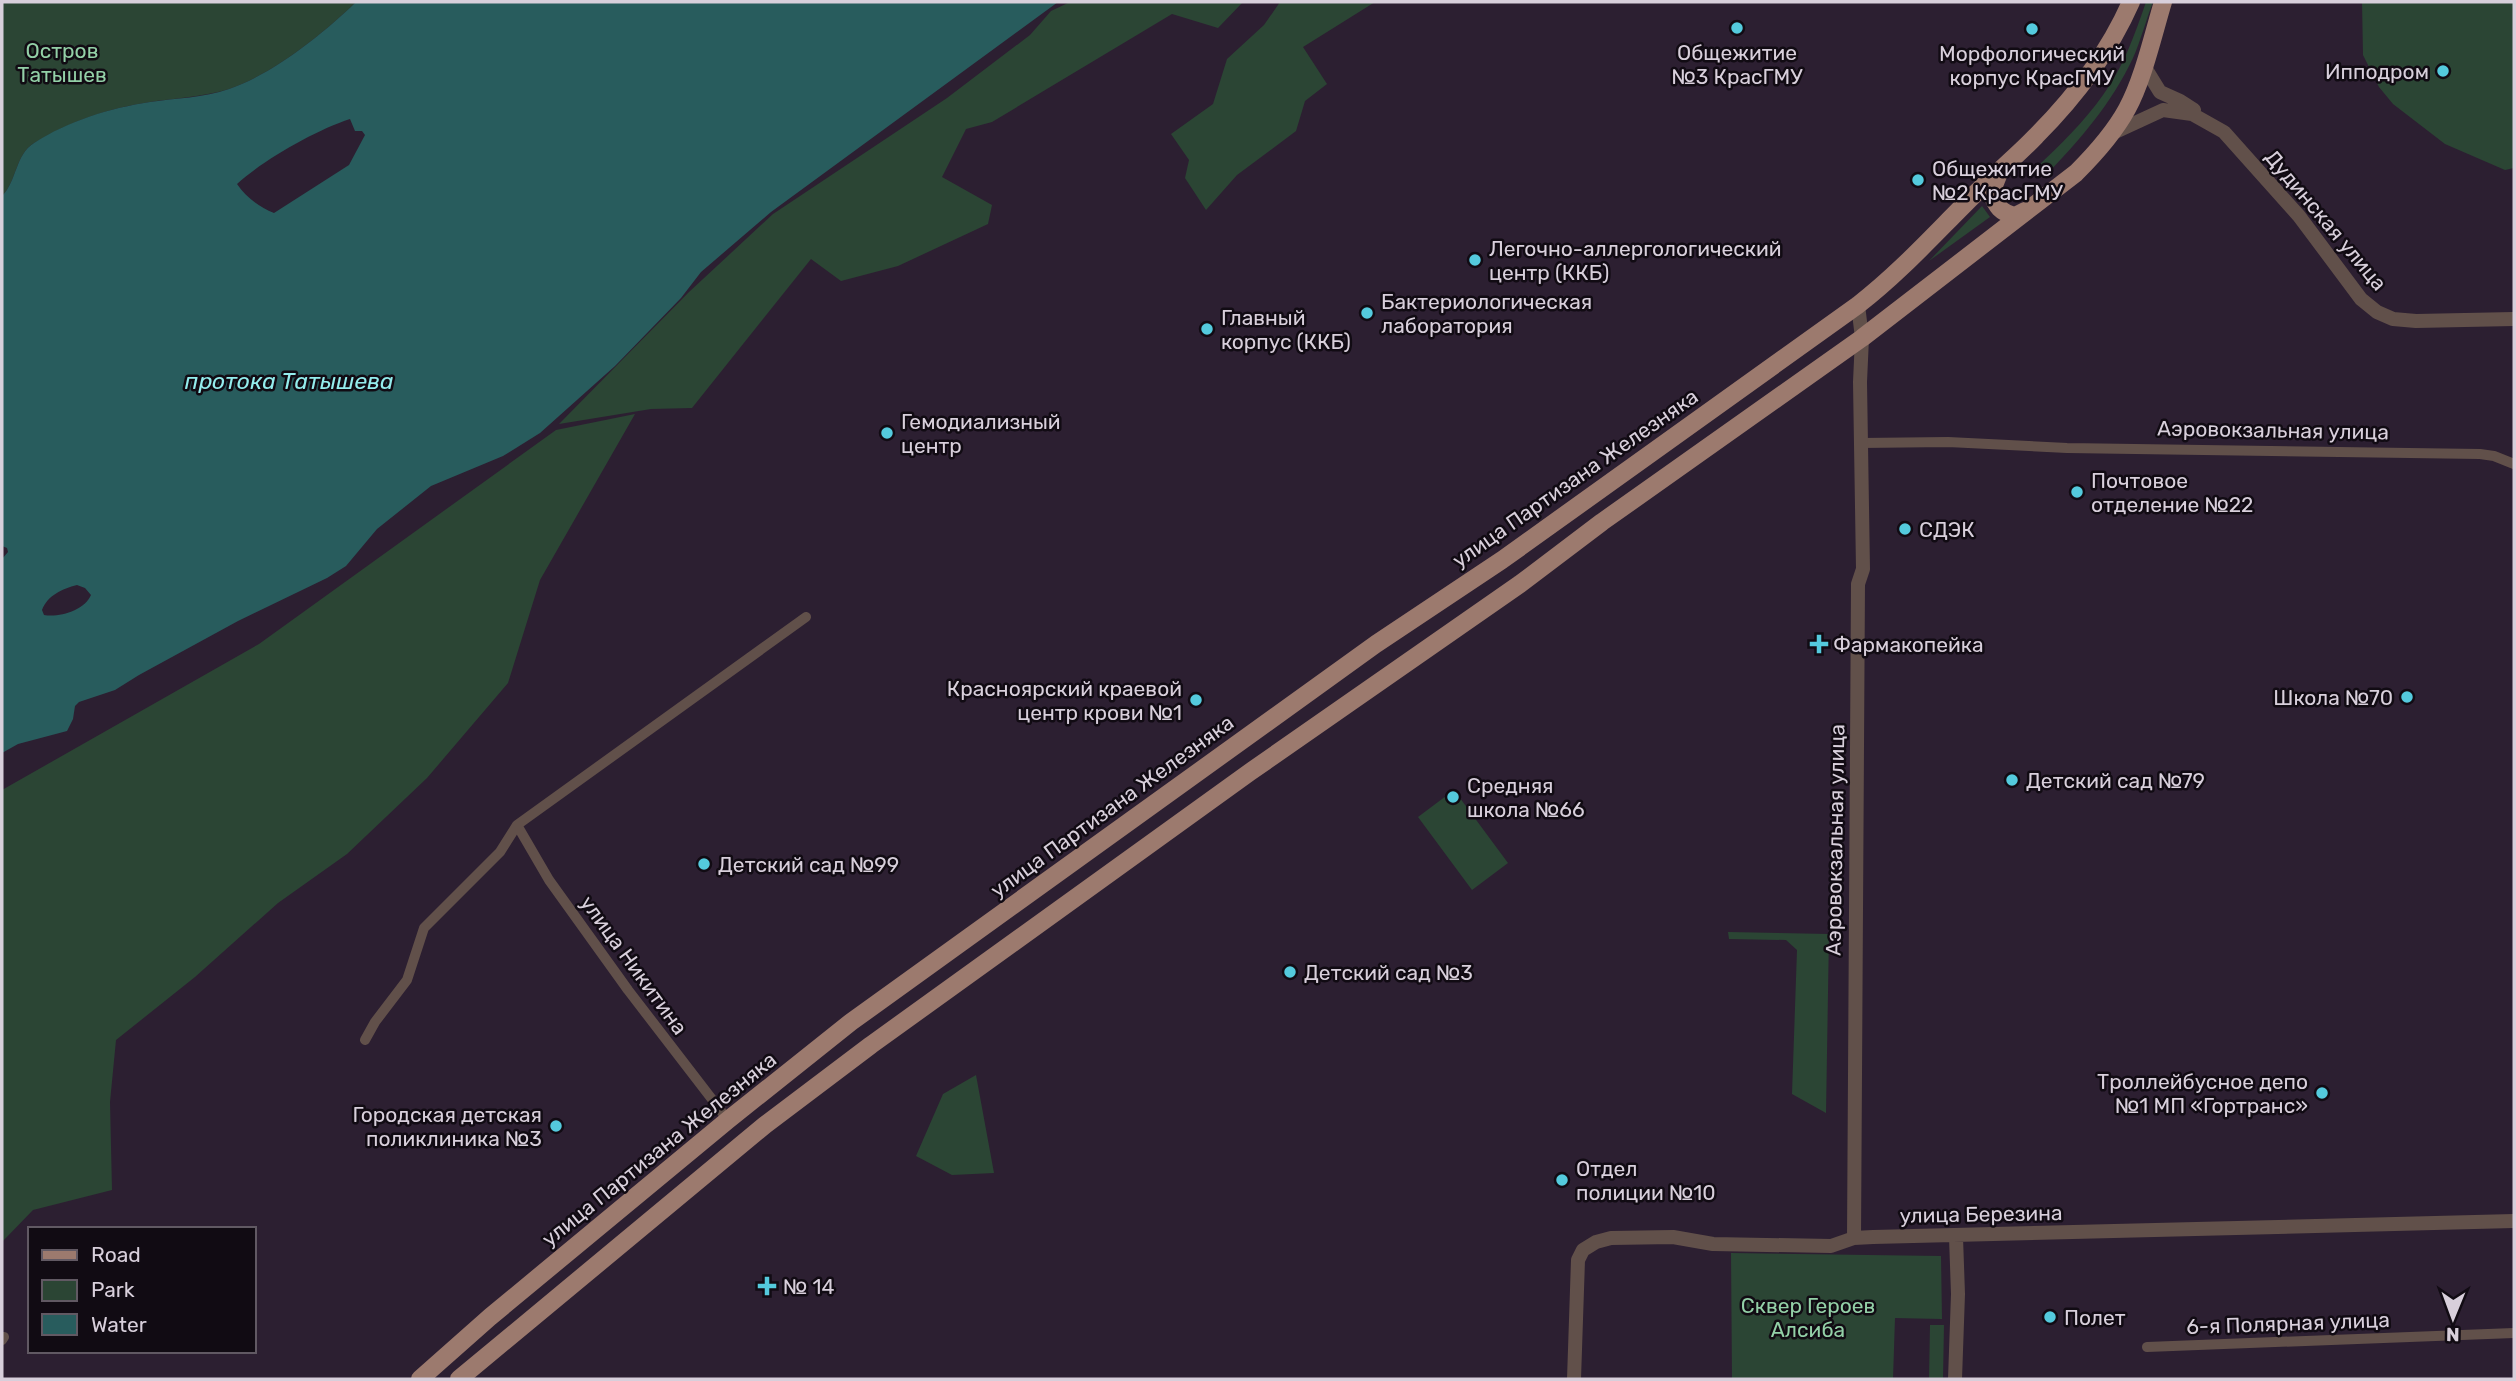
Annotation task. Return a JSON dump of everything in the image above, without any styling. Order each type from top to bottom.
[{"type":"main road","name":"улица Партизана Железняка","points":[[420,1379],[490,1317],[851,1022],[1376,644],[1502,560],[1893,278],[2065,105],[2117,34],[2131,2]]},
{"type":"main road","points":[[459,1379],[755,1133],[871,1045],[1250,772],[1520,584],[1602,522],[1862,338],[2076,173],[2096,153],[2127,109],[2144,66],[2163,2]]},
{"type":"main road","points":[[2000,169],[1991,193],[1997,208],[2015,216],[2029,209]]},
{"type":"main road","points":[[1502,560],[1520,584]]},
{"type":"main road","points":[[913,978],[913,987],[918,996],[934,999]]},
{"type":"main road","points":[[851,1022],[861,1024],[869,1032],[871,1045]]},
{"type":"street","name":"Дудинская улица","points":[[2144,66],[2160,92],[2190,106],[2203,119],[2224,132],[2288,204],[2361,299],[2377,312],[2393,319],[2416,321],[2514,319]]},
{"type":"street","points":[[2108,135],[2163,110],[2186,111],[2203,119]]},
{"type":"street","points":[[1858,305],[1862,338]]},
{"type":"street","name":"Аэровокзальная улица","points":[[1854,1238],[1858,584],[1863,569],[1862,338]]},
{"type":"street","name":"Аэровокзальная улица","points":[[1861,443],[1948,442],[2067,448],[2480,454],[2514,464]]},
{"type":"street","points":[[365,1040],[375,1021],[407,980],[424,928],[500,852],[517,825],[806,617]]},
{"type":"street","name":"улица Никитина","points":[[517,825],[549,880],[582,927],[728,1121]]},
{"type":"street","name":"улица Березина","points":[[1574,1379],[1578,1259],[1583,1250],[1596,1242],[1611,1238],[1673,1237],[1713,1244],[1830,1246],[1854,1238],[1956,1237],[2015,1232],[2093,1233],[2514,1221]]},
{"type":"street","points":[[1955,1379],[1958,1294],[1956,1237]]},
{"type":"street","name":"6-я Полярная улица","points":[[2147,1347],[2514,1333]]},
{"type":"green space","name":"Остров Татышев","points":[[2,2],[356,2],[297,52],[246,82],[209,94],[105,112],[47,135],[23,154],[11,183],[2,196]]},
{"type":"green space","points":[[1070,2],[1243,2],[1218,28],[1172,14],[992,122],[966,129],[942,177],[992,205],[988,224],[898,266],[841,281],[811,259],[692,408],[651,409],[559,424],[689,292],[773,214],[947,98],[1030,35],[1051,11]]},
{"type":"green space","points":[[1280,2],[1375,2],[1303,47],[1327,84],[1305,101],[1296,131],[1237,175],[1206,210],[1185,178],[1189,160],[1171,134],[1213,104],[1227,59],[1264,25]]},
{"type":"green space","points":[[2146,2],[2153,2],[2125,75],[2094,121],[2045,176],[2036,168],[2080,124],[2110,85],[2128,50]]},
{"type":"green space","name":"Ипподром","points":[[2362,2],[2514,2],[2514,168],[2505,170],[2445,144],[2393,104],[2379,87],[2363,55]]},
{"type":"green space","points":[[1982,206],[1990,217],[1929,261]]},
{"type":"green space","points":[[635,414],[540,580],[508,683],[427,778],[347,854],[278,903],[195,977],[116,1040],[110,1102],[112,1190],[33,1210],[2,1242],[2,790],[259,644],[556,430]]},
{"type":"green space","points":[[1454,790],[1508,863],[1472,890],[1418,817]]},
{"type":"green space","points":[[1728,932],[1829,934],[1826,1113],[1792,1094],[1797,950],[1786,940],[1729,939]]},
{"type":"green space","points":[[976,1075],[994,1173],[952,1175],[916,1156],[943,1094]]},
{"type":"green space","name":"Сквер Героев Алсиба","points":[[1731,1253],[1941,1256],[1942,1319],[1895,1318],[1893,1379],[1732,1379]]},
{"type":"green space","name":"Сквер Героев Алсиба","points":[[1930,1325],[1944,1325],[1943,1379],[1929,1379]]},
{"type":"water","name":"протока Татышева","points":[[356,2],[1058,2],[771,212],[701,272],[681,298],[615,366],[540,433],[503,456],[431,486],[377,529],[346,566],[327,578],[238,621],[115,690],[79,702],[75,706],[67,731],[18,744],[2,753],[2,559],[8,552],[7,548],[2,546],[2,196],[11,183],[23,154],[47,135],[75,122],[120,108],[229,89],[263,74],[297,52]],"holes":[[[350,119],[355,131],[362,131],[365,135],[349,165],[274,213],[253,201],[237,184],[290,147]],[[77,585],[85,588],[91,595],[83,605],[64,614],[44,615],[42,610],[52,597]]]},
{"type":"place","name":"Общежитие №3 КрасГМУ","points":[[1737,28]]},
{"type":"place","name":"Морфологический корпус КрасГМУ","points":[[2032,29]]},
{"type":"place","name":"Ипподром","points":[[2443,71]]},
{"type":"place","name":"Общежитие №2 КрасГМУ","points":[[1918,180]]},
{"type":"place","name":"Легочно-аллергологический центр (ККБ)","points":[[1475,260]]},
{"type":"place","name":"Бактериологическая лаборатория","points":[[1367,313]]},
{"type":"place","name":"Главный корпус (ККБ)","points":[[1207,329]]},
{"type":"place","name":"Гемодиализный центр","points":[[887,433]]},
{"type":"place","name":"Почтовое отделение №22","points":[[2077,492]]},
{"type":"place","name":"СДЭК","points":[[1905,529]]},
{"type":"place","name":"Фармакопейка","points":[[1819,644]]},
{"type":"place","name":"Школа №70","points":[[2407,697]]},
{"type":"place","name":"Красноярский краевой центр крови №1","points":[[1196,700]]},
{"type":"place","name":"Детский сад №79","points":[[2012,780]]},
{"type":"place","name":"Средняя школа №66","points":[[1453,797]]},
{"type":"place","name":"Детский сад №99","points":[[704,864]]},
{"type":"place","name":"Детский сад №3","points":[[1290,972]]},
{"type":"place","name":"Троллейбусное депо №1 МП «Гортранс»","points":[[2322,1093]]},
{"type":"place","name":"Городская детская поликлиника №3","points":[[556,1126]]},
{"type":"place","name":"Отдел полиции №10","points":[[1562,1180]]},
{"type":"place","name":"№ 14","points":[[767,1286]]},
{"type":"place","name":"Полет","points":[[2050,1317]]}]
